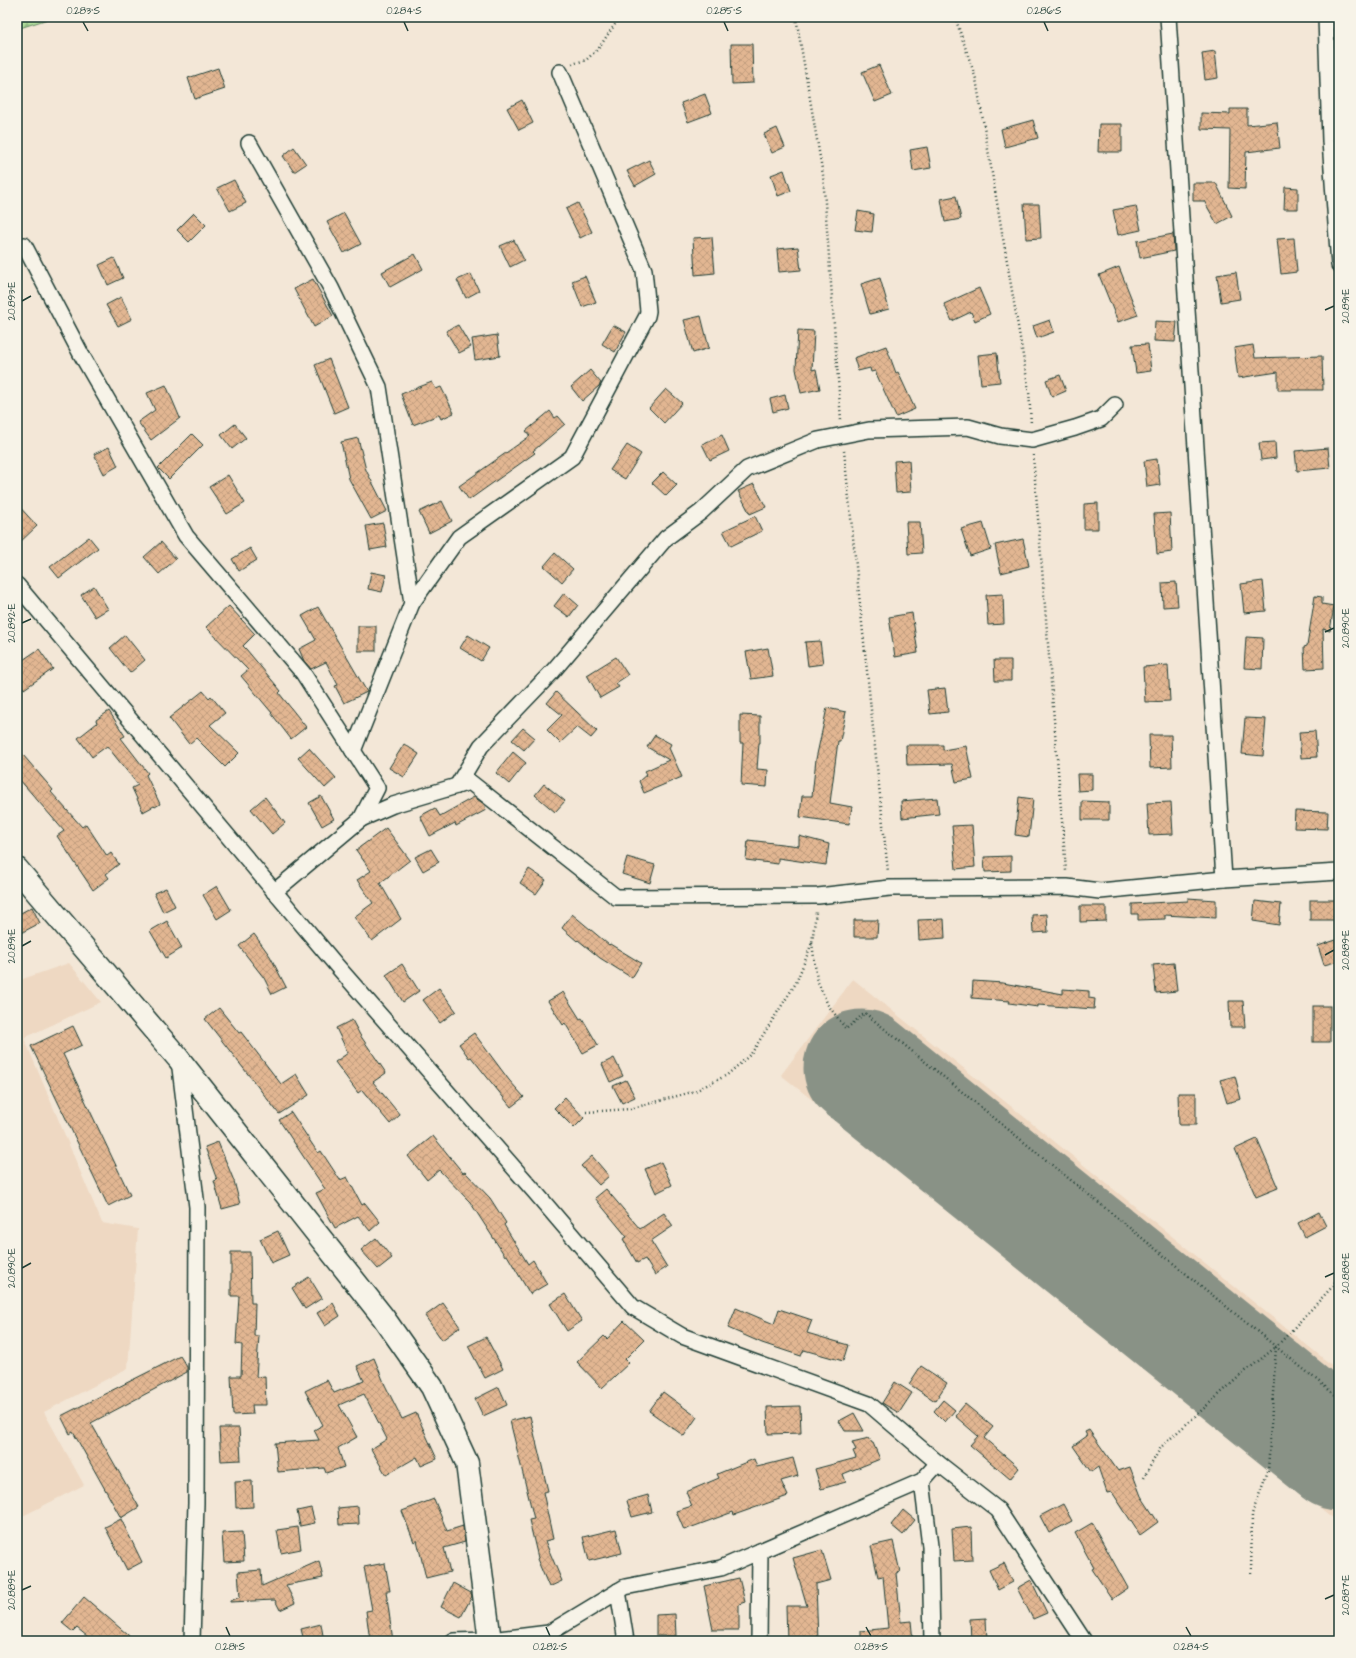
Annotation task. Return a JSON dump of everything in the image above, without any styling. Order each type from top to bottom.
[{"type":"main road","points":[[17,869],[178,1058],[383,1317],[432,1387],[467,1463],[490,1641]]},
{"type":"street","points":[[1168,17],[1224,879]]},
{"type":"street","points":[[1326,17],[1330,142],[1339,265]]},
{"type":"street","points":[[353,751],[412,602],[459,537],[572,457],[647,316],[648,311],[644,270],[560,72]]},
{"type":"street","points":[[249,143],[330,288],[379,387],[412,602]]},
{"type":"street","points":[[17,247],[24,245],[81,354],[186,536],[303,673],[377,788],[361,819]]},
{"type":"street","points":[[457,786],[481,746],[553,671],[666,538],[701,512],[747,469],[818,440],[869,430],[968,427],[1000,436],[1032,440],[1101,419],[1115,405]]},
{"type":"street","points":[[17,585],[337,966],[535,1192],[633,1307],[682,1336],[870,1404],[938,1463],[998,1510],[1084,1641]]},
{"type":"street","points":[[274,892],[361,819],[394,805],[470,782],[616,897],[818,896],[890,888],[1067,887],[1100,891],[1224,879],[1339,872]]},
{"type":"street","points":[[178,1058],[197,1207],[196,1503],[192,1641]]},
{"type":"street","points":[[453,1641],[490,1641],[549,1633],[625,1586],[721,1568],[922,1481],[938,1463]]},
{"type":"street","points":[[922,1481],[930,1546],[932,1641]]},
{"type":"street","points":[[759,1641],[760,1551]]},
{"type":"street","points":[[618,1591],[626,1641]]},
{"type":"path","points":[[560,72],[573,64],[586,60],[598,49],[620,17]]},
{"type":"path","points":[[586,1112],[630,1109],[695,1091],[727,1075],[752,1054],[796,983],[812,943],[818,896]]},
{"type":"path","points":[[812,943],[817,980],[828,1005],[846,1029],[865,1013],[1339,1398]]},
{"type":"path","points":[[1144,1477],[1161,1447],[1242,1374],[1276,1347],[1333,1286],[1339,1274]]},
{"type":"path","points":[[1251,1573],[1252,1514],[1268,1471],[1276,1347]]},
{"type":"shaded area","points":[[69,963],[101,1002],[24,1038],[102,1223],[138,1229],[128,1368],[44,1412],[84,1485],[17,1519],[17,981]]},
{"type":"shaded area","points":[[853,979],[1339,1371],[1339,1523],[781,1075]]},
{"type":"green space","points":[[17,17],[54,17],[17,29]]},
{"type":"building","points":[[731,44],[752,44],[753,83],[732,84]]},
{"type":"building","points":[[1215,51],[1218,78],[1205,80],[1202,53]]},
{"type":"building","points":[[879,65],[892,95],[875,102],[862,72]]},
{"type":"building","points":[[218,68],[225,89],[195,99],[188,78]]},
{"type":"building","points":[[705,94],[712,113],[688,122],[681,103]]},
{"type":"building","points":[[522,100],[533,123],[519,130],[507,108]]},
{"type":"building","points":[[1230,109],[1247,109],[1247,125],[1277,122],[1280,148],[1246,152],[1245,189],[1229,188],[1230,130],[1201,129],[1201,113],[1230,114]]},
{"type":"building","points":[[1033,120],[1038,138],[1005,147],[1001,129]]},
{"type":"building","points":[[1099,124],[1122,124],[1122,152],[1098,152]]},
{"type":"building","points":[[777,128],[785,147],[772,153],[764,134]]},
{"type":"building","points":[[294,147],[306,164],[294,172],[283,156]]},
{"type":"building","points":[[927,147],[931,168],[913,171],[910,150]]},
{"type":"building","points":[[649,160],[656,174],[635,186],[627,171]]},
{"type":"building","points":[[784,170],[791,191],[778,196],[771,175]]},
{"type":"building","points":[[234,180],[246,203],[230,211],[217,188]]},
{"type":"building","points":[[1193,183],[1216,183],[1232,216],[1217,224],[1204,201],[1193,201]]},
{"type":"building","points":[[1285,187],[1298,188],[1298,209],[1284,209]]},
{"type":"building","points":[[956,196],[961,219],[945,222],[941,199]]},
{"type":"building","points":[[578,203],[592,232],[580,238],[566,209]]},
{"type":"building","points":[[1024,204],[1039,204],[1041,238],[1026,239]]},
{"type":"building","points":[[1136,206],[1141,230],[1118,235],[1113,210]]},
{"type":"building","points":[[858,211],[874,214],[872,232],[855,230]]},
{"type":"building","points":[[194,213],[206,225],[189,242],[177,230]]},
{"type":"building","points":[[344,213],[361,244],[344,253],[327,222]]},
{"type":"building","points":[[1173,234],[1174,251],[1140,258],[1137,241]]},
{"type":"building","points":[[712,237],[715,273],[695,275],[693,238]]},
{"type":"building","points":[[1294,238],[1297,272],[1281,274],[1277,239]]},
{"type":"building","points":[[514,240],[524,260],[510,267],[500,246]]},
{"type":"building","points":[[798,247],[801,270],[779,272],[777,249]]},
{"type":"building","points":[[415,254],[423,269],[390,287],[382,272]]},
{"type":"building","points":[[114,258],[123,278],[108,285],[99,265]]},
{"type":"building","points":[[1119,267],[1138,315],[1118,322],[1099,275]]},
{"type":"building","points":[[1236,272],[1240,299],[1221,302],[1217,275]]},
{"type":"building","points":[[471,274],[479,291],[466,298],[457,280]]},
{"type":"building","points":[[585,276],[596,302],[582,307],[572,281]]},
{"type":"building","points":[[880,278],[889,309],[870,314],[861,284]]},
{"type":"building","points":[[313,279],[333,316],[314,327],[294,289]]},
{"type":"building","points":[[979,288],[990,314],[975,321],[971,312],[952,321],[944,304]]},
{"type":"building","points":[[121,297],[132,319],[118,326],[106,305]]},
{"type":"building","points":[[701,316],[709,348],[693,353],[684,320]]},
{"type":"building","points":[[1050,320],[1054,332],[1037,338],[1033,326]]},
{"type":"building","points":[[1155,321],[1177,322],[1175,342],[1154,341]]},
{"type":"building","points":[[458,325],[471,347],[459,353],[446,331]]},
{"type":"building","points":[[613,325],[626,332],[615,352],[602,344]]},
{"type":"building","points":[[798,330],[814,331],[812,370],[816,369],[820,389],[801,393],[796,369]]},
{"type":"building","points":[[497,335],[500,356],[475,360],[472,339]]},
{"type":"building","points":[[1148,344],[1151,371],[1136,373],[1132,345]]},
{"type":"building","points":[[1253,345],[1255,358],[1322,356],[1323,390],[1278,390],[1278,372],[1238,378],[1234,348]]},
{"type":"building","points":[[886,346],[896,373],[898,372],[915,409],[896,417],[875,371],[871,372],[870,368],[858,371],[854,358]]},
{"type":"building","points":[[997,353],[1000,382],[981,384],[978,355]]},
{"type":"building","points":[[329,359],[348,407],[334,413],[315,365]]},
{"type":"building","points":[[590,370],[601,383],[582,401],[571,387]]},
{"type":"building","points":[[1060,375],[1066,391],[1052,397],[1046,380]]},
{"type":"building","points":[[432,382],[436,389],[441,387],[454,413],[441,419],[439,415],[413,425],[401,394]]},
{"type":"building","points":[[166,385],[180,418],[151,440],[138,422],[155,410],[147,393]]},
{"type":"building","points":[[666,389],[682,403],[664,423],[649,408]]},
{"type":"building","points":[[785,395],[788,408],[773,412],[770,399]]},
{"type":"building","points":[[550,411],[555,418],[558,416],[565,424],[533,451],[535,453],[469,500],[459,486],[530,436],[526,431]]},
{"type":"building","points":[[235,424],[246,438],[232,449],[221,435]]},
{"type":"building","points":[[192,434],[203,445],[169,479],[158,468]]},
{"type":"building","points":[[722,435],[729,451],[710,460],[702,444]]},
{"type":"building","points":[[358,438],[366,470],[387,511],[371,519],[349,479],[341,442]]},
{"type":"building","points":[[1275,442],[1276,458],[1261,460],[1259,443]]},
{"type":"building","points":[[627,445],[641,454],[625,479],[610,470]]},
{"type":"building","points":[[109,447],[118,466],[104,474],[94,454]]},
{"type":"building","points":[[1328,448],[1330,468],[1297,471],[1295,451]]},
{"type":"building","points":[[1157,459],[1160,485],[1147,487],[1144,461]]},
{"type":"building","points":[[909,460],[911,492],[896,493],[894,461]]},
{"type":"building","points":[[663,472],[677,485],[666,496],[652,483]]},
{"type":"building","points":[[228,475],[245,503],[227,514],[209,487]]},
{"type":"building","points":[[754,484],[766,507],[750,514],[738,491]]},
{"type":"building","points":[[442,501],[452,521],[429,533],[419,512]]},
{"type":"building","points":[[1098,503],[1098,529],[1084,529],[1084,504]]},
{"type":"building","points":[[17,504],[37,526],[17,545]]},
{"type":"building","points":[[1170,513],[1172,552],[1157,554],[1154,514]]},
{"type":"building","points":[[755,516],[762,531],[731,546],[723,531]]},
{"type":"building","points":[[906,522],[920,522],[922,553],[908,554]]},
{"type":"building","points":[[383,523],[387,547],[370,550],[366,526]]},
{"type":"building","points":[[983,523],[991,549],[970,556],[961,529]]},
{"type":"building","points":[[89,537],[98,548],[59,578],[50,567]]},
{"type":"building","points":[[1023,539],[1029,566],[1001,573],[995,545]]},
{"type":"building","points":[[161,542],[176,559],[159,574],[144,557]]},
{"type":"building","points":[[250,548],[257,560],[239,571],[232,559]]},
{"type":"building","points":[[555,553],[573,569],[562,582],[544,566]]},
{"type":"building","points":[[371,572],[386,575],[382,592],[368,589]]},
{"type":"building","points":[[1263,581],[1266,611],[1244,613],[1241,584]]},
{"type":"building","points":[[1176,582],[1178,606],[1163,607],[1162,583]]},
{"type":"building","points":[[94,586],[108,609],[95,617],[81,595]]},
{"type":"building","points":[[564,593],[578,605],[569,617],[554,606]]},
{"type":"building","points":[[1003,594],[1004,624],[988,625],[986,595]]},
{"type":"building","points":[[1315,596],[1322,597],[1322,604],[1334,606],[1330,631],[1323,629],[1324,668],[1305,669],[1304,647],[1307,646]]},
{"type":"building","points":[[229,606],[255,634],[243,646],[281,691],[279,693],[306,727],[291,739],[272,713],[241,676],[248,670],[206,627]]},
{"type":"building","points":[[318,607],[367,692],[344,703],[335,686],[338,685],[326,662],[311,669],[304,661],[299,649],[316,640],[302,616]]},
{"type":"building","points":[[912,613],[918,653],[895,657],[889,617]]},
{"type":"building","points":[[358,626],[376,626],[376,651],[358,651]]},
{"type":"building","points":[[125,635],[145,660],[130,673],[110,648]]},
{"type":"building","points":[[468,635],[489,648],[481,661],[460,648]]},
{"type":"building","points":[[1246,637],[1263,638],[1262,669],[1244,668]]},
{"type":"building","points":[[820,641],[823,664],[808,666],[805,642]]},
{"type":"building","points":[[768,648],[773,676],[751,679],[746,652]]},
{"type":"building","points":[[39,649],[53,669],[24,689],[17,679],[17,664]]},
{"type":"building","points":[[616,657],[628,675],[616,683],[619,687],[600,698],[587,675]]},
{"type":"building","points":[[994,660],[1011,660],[1011,681],[995,681]]},
{"type":"building","points":[[1168,665],[1170,701],[1145,702],[1143,667]]},
{"type":"building","points":[[945,688],[948,712],[930,714],[927,690]]},
{"type":"building","points":[[203,691],[209,698],[211,696],[225,713],[210,725],[239,753],[225,767],[196,738],[189,744],[169,718]]},
{"type":"building","points":[[556,692],[597,731],[591,738],[577,727],[560,743],[547,730],[562,715],[547,703]]},
{"type":"building","points":[[827,708],[846,712],[840,741],[838,741],[830,803],[852,807],[849,824],[800,817],[802,796],[812,796],[816,759]]},
{"type":"building","points":[[109,711],[125,736],[121,738],[148,773],[146,775],[160,804],[143,812],[132,788],[138,785],[107,746],[92,757],[78,738],[97,723],[96,720]]},
{"type":"building","points":[[740,715],[760,716],[760,743],[757,769],[768,770],[767,787],[741,785],[743,743],[740,743]]},
{"type":"building","points":[[1245,718],[1266,719],[1263,756],[1242,754]]},
{"type":"building","points":[[523,728],[535,738],[524,750],[512,740]]},
{"type":"building","points":[[1315,731],[1317,757],[1301,758],[1299,732]]},
{"type":"building","points":[[655,735],[671,744],[669,748],[682,777],[644,793],[639,781],[647,774],[645,771],[669,760],[647,747]]},
{"type":"building","points":[[1149,735],[1171,735],[1172,767],[1150,768]]},
{"type":"building","points":[[404,744],[419,754],[404,777],[389,768]]},
{"type":"building","points":[[906,745],[943,745],[943,750],[966,746],[973,779],[956,782],[952,764],[907,765]]},
{"type":"building","points":[[17,748],[53,790],[51,792],[82,827],[86,824],[107,856],[111,853],[119,864],[106,874],[109,878],[93,890],[57,836],[64,831],[19,779],[17,781]]},
{"type":"building","points":[[309,748],[336,778],[325,788],[298,758]]},
{"type":"building","points":[[513,752],[526,763],[509,784],[496,773]]},
{"type":"building","points":[[1077,774],[1092,774],[1092,790],[1078,791]]},
{"type":"building","points":[[544,784],[565,801],[555,812],[535,795]]},
{"type":"building","points":[[321,796],[334,819],[322,826],[309,803]]},
{"type":"building","points":[[265,797],[285,823],[272,834],[251,809]]},
{"type":"building","points":[[474,797],[484,804],[486,810],[456,826],[455,823],[430,836],[420,816],[435,808],[440,816]]},
{"type":"building","points":[[1019,797],[1033,799],[1029,837],[1015,835]]},
{"type":"building","points":[[937,798],[939,814],[902,818],[901,801]]},
{"type":"building","points":[[1082,801],[1109,802],[1109,820],[1082,820]]},
{"type":"building","points":[[1171,802],[1173,834],[1149,835],[1147,803]]},
{"type":"building","points":[[1295,811],[1328,812],[1327,829],[1294,828]]},
{"type":"building","points":[[972,825],[975,867],[956,869],[952,826]]},
{"type":"building","points":[[386,828],[410,860],[380,883],[401,919],[372,941],[354,917],[373,903],[357,880],[371,871],[356,850]]},
{"type":"building","points":[[799,836],[829,844],[826,865],[778,858],[778,864],[746,860],[748,840],[799,846]]},
{"type":"building","points":[[431,849],[439,862],[423,871],[415,857]]},
{"type":"building","points":[[1011,856],[1011,871],[985,872],[984,857]]},
{"type":"building","points":[[627,857],[655,865],[650,883],[622,874]]},
{"type":"building","points":[[529,869],[546,880],[536,894],[520,883]]},
{"type":"building","points":[[217,886],[231,910],[217,919],[203,895]]},
{"type":"building","points":[[166,888],[175,906],[163,912],[154,893]]},
{"type":"building","points":[[1188,898],[1216,900],[1216,918],[1165,915],[1165,919],[1138,920],[1138,914],[1132,914],[1132,904],[1188,901]]},
{"type":"building","points":[[1310,900],[1339,900],[1339,920],[1310,920]]},
{"type":"building","points":[[1255,901],[1281,904],[1279,925],[1253,921]]},
{"type":"building","points":[[1080,906],[1106,906],[1106,921],[1080,922]]},
{"type":"building","points":[[32,907],[40,923],[17,935],[17,915]]},
{"type":"building","points":[[572,914],[609,945],[610,944],[641,963],[632,978],[600,958],[562,928]]},
{"type":"building","points":[[1047,914],[1048,932],[1033,933],[1032,915]]},
{"type":"building","points":[[944,919],[945,938],[919,940],[918,920]]},
{"type":"building","points":[[854,920],[878,920],[877,937],[854,937]]},
{"type":"building","points":[[167,921],[182,948],[166,958],[150,931]]},
{"type":"building","points":[[254,934],[270,956],[286,987],[272,994],[264,978],[239,946]]},
{"type":"building","points":[[1336,940],[1339,949],[1339,961],[1324,965],[1318,946]]},
{"type":"building","points":[[1174,963],[1177,991],[1156,993],[1153,965]]},
{"type":"building","points":[[402,964],[419,991],[403,1002],[386,975]]},
{"type":"building","points":[[973,981],[1003,983],[1063,994],[1063,989],[1089,991],[1089,998],[1095,999],[1094,1009],[1038,1005],[1038,1007],[1009,1003],[1010,1001],[972,998]]},
{"type":"building","points":[[439,988],[456,1011],[440,1023],[423,1000]]},
{"type":"building","points":[[563,992],[580,1019],[582,1018],[598,1045],[583,1053],[565,1023],[563,1025],[548,1001]]},
{"type":"building","points":[[1229,1001],[1243,1001],[1245,1027],[1230,1027]]},
{"type":"building","points":[[1313,1006],[1330,1006],[1330,1042],[1313,1042]]},
{"type":"building","points":[[219,1008],[239,1033],[241,1032],[281,1084],[296,1074],[309,1095],[279,1114],[205,1019]]},
{"type":"building","points":[[352,1020],[360,1035],[386,1073],[373,1082],[400,1115],[390,1124],[362,1090],[358,1093],[335,1062],[348,1053],[336,1028]]},
{"type":"building","points":[[73,1026],[82,1045],[63,1054],[130,1195],[108,1206],[31,1046]]},
{"type":"building","points":[[474,1033],[509,1080],[524,1097],[511,1107],[459,1044]]},
{"type":"building","points":[[614,1058],[623,1076],[610,1082],[602,1064]]},
{"type":"building","points":[[1235,1076],[1241,1099],[1227,1103],[1220,1080]]},
{"type":"building","points":[[626,1080],[635,1097],[622,1103],[613,1086]]},
{"type":"building","points":[[1178,1093],[1196,1093],[1196,1125],[1179,1125]]},
{"type":"building","points":[[565,1097],[584,1118],[574,1128],[554,1108]]},
{"type":"building","points":[[291,1112],[318,1153],[321,1151],[340,1180],[347,1177],[362,1205],[365,1203],[380,1222],[370,1231],[358,1216],[335,1228],[316,1193],[325,1189],[279,1120]]},
{"type":"building","points":[[433,1136],[463,1173],[465,1172],[490,1198],[506,1223],[504,1225],[528,1264],[533,1260],[547,1284],[530,1294],[507,1255],[505,1256],[470,1202],[439,1170],[427,1180],[408,1156]]},
{"type":"building","points":[[1257,1139],[1278,1188],[1256,1197],[1235,1149]]},
{"type":"building","points":[[218,1142],[234,1181],[240,1204],[222,1209],[214,1181],[217,1180],[205,1147]]},
{"type":"building","points":[[592,1156],[609,1176],[599,1185],[581,1166]]},
{"type":"building","points":[[661,1162],[672,1185],[656,1193],[645,1169]]},
{"type":"building","points":[[606,1189],[640,1229],[664,1213],[673,1226],[651,1241],[667,1267],[655,1275],[645,1259],[637,1263],[623,1239],[627,1237],[595,1198]]},
{"type":"building","points":[[1319,1212],[1326,1226],[1305,1237],[1298,1223]]},
{"type":"building","points":[[278,1231],[289,1255],[271,1263],[260,1239]]},
{"type":"building","points":[[376,1238],[392,1258],[378,1269],[361,1250]]},
{"type":"building","points":[[231,1252],[250,1252],[251,1303],[255,1303],[254,1336],[259,1336],[256,1377],[265,1376],[266,1405],[252,1405],[253,1414],[233,1415],[231,1376],[241,1376],[242,1345],[236,1344],[239,1296],[231,1296]]},
{"type":"building","points":[[309,1277],[322,1298],[305,1309],[292,1288]]},
{"type":"building","points":[[565,1294],[582,1321],[567,1331],[550,1304]]},
{"type":"building","points":[[333,1303],[340,1316],[325,1326],[317,1313]]},
{"type":"building","points":[[443,1303],[460,1327],[442,1340],[425,1316]]},
{"type":"building","points":[[736,1308],[774,1324],[779,1309],[812,1320],[807,1333],[848,1345],[843,1361],[804,1350],[801,1356],[762,1343],[728,1328]]},
{"type":"building","points":[[624,1321],[644,1340],[625,1359],[629,1363],[602,1388],[577,1362],[604,1336],[607,1339]]},
{"type":"building","points":[[486,1337],[503,1369],[485,1378],[468,1346]]},
{"type":"building","points":[[180,1356],[187,1367],[187,1372],[91,1423],[139,1507],[121,1518],[73,1432],[70,1434],[61,1416]]},
{"type":"building","points":[[374,1358],[385,1385],[402,1419],[416,1413],[437,1459],[421,1466],[417,1457],[386,1475],[371,1449],[387,1439],[364,1394],[339,1405],[357,1437],[338,1448],[344,1467],[326,1473],[324,1468],[278,1472],[275,1443],[319,1440],[314,1430],[323,1425],[305,1391],[327,1380],[334,1393],[364,1381],[357,1366]]},
{"type":"building","points":[[921,1366],[947,1383],[935,1401],[909,1384]]},
{"type":"building","points":[[895,1382],[912,1393],[899,1413],[882,1403]]},
{"type":"building","points":[[499,1387],[507,1405],[483,1416],[475,1399]]},
{"type":"building","points":[[663,1392],[697,1417],[684,1436],[649,1411]]},
{"type":"building","points":[[943,1400],[955,1410],[945,1422],[934,1411]]},
{"type":"building","points":[[965,1404],[993,1427],[984,1438],[1019,1468],[1010,1479],[970,1445],[978,1436],[955,1416]]},
{"type":"building","points":[[800,1406],[801,1433],[768,1434],[767,1407]]},
{"type":"building","points":[[854,1413],[864,1431],[845,1431],[839,1421]]},
{"type":"building","points":[[530,1416],[548,1491],[543,1492],[553,1539],[545,1541],[562,1581],[549,1587],[537,1559],[529,1520],[534,1519],[510,1421]]},
{"type":"building","points":[[219,1428],[239,1428],[241,1460],[221,1461]]},
{"type":"building","points":[[1089,1430],[1118,1471],[1130,1467],[1141,1496],[1158,1522],[1140,1535],[1112,1492],[1107,1493],[1098,1467],[1091,1472],[1073,1446],[1087,1436],[1085,1432]]},
{"type":"building","points":[[869,1438],[873,1443],[880,1459],[843,1474],[846,1482],[821,1489],[815,1469],[856,1458],[853,1451],[856,1450],[852,1442]]},
{"type":"building","points":[[793,1458],[798,1476],[781,1481],[788,1496],[734,1515],[733,1512],[684,1530],[676,1511],[692,1506],[686,1492],[719,1478],[717,1474],[754,1459],[757,1467]]},
{"type":"building","points":[[252,1481],[253,1507],[236,1508],[235,1482]]},
{"type":"building","points":[[648,1495],[652,1512],[632,1517],[627,1501]]},
{"type":"building","points":[[434,1499],[447,1531],[463,1526],[465,1542],[444,1548],[450,1572],[426,1578],[417,1540],[414,1542],[402,1511]]},
{"type":"building","points":[[1063,1504],[1072,1521],[1049,1533],[1040,1516]]},
{"type":"building","points":[[358,1506],[359,1524],[339,1525],[338,1508]]},
{"type":"building","points":[[311,1508],[315,1523],[300,1526],[297,1511]]},
{"type":"building","points":[[903,1510],[915,1520],[903,1535],[891,1525]]},
{"type":"building","points":[[121,1519],[142,1562],[127,1570],[105,1527]]},
{"type":"building","points":[[1092,1523],[1128,1588],[1112,1599],[1092,1569],[1094,1568],[1075,1533]]},
{"type":"building","points":[[298,1527],[301,1549],[281,1553],[277,1530]]},
{"type":"building","points":[[971,1527],[972,1560],[954,1561],[952,1529]]},
{"type":"building","points":[[616,1529],[622,1553],[589,1561],[583,1537]]},
{"type":"building","points":[[242,1532],[244,1561],[224,1562],[222,1533]]},
{"type":"building","points":[[893,1541],[900,1572],[896,1573],[901,1622],[911,1621],[913,1641],[861,1641],[861,1631],[888,1628],[883,1576],[878,1577],[871,1546]]},
{"type":"building","points":[[822,1550],[831,1580],[816,1584],[818,1641],[787,1641],[786,1606],[807,1606],[793,1558]]},
{"type":"building","points":[[319,1561],[323,1578],[286,1585],[295,1603],[280,1610],[275,1600],[230,1602],[240,1597],[238,1572],[261,1570],[262,1586]]},
{"type":"building","points":[[385,1563],[390,1591],[386,1591],[393,1641],[370,1641],[366,1611],[372,1610],[364,1567]]},
{"type":"building","points":[[1004,1563],[1013,1582],[998,1590],[989,1570]]},
{"type":"building","points":[[739,1578],[745,1602],[739,1604],[739,1630],[713,1630],[704,1586]]},
{"type":"building","points":[[1031,1580],[1047,1613],[1033,1619],[1017,1588]]},
{"type":"building","points":[[453,1583],[471,1593],[472,1596],[461,1617],[441,1607]]},
{"type":"building","points":[[84,1597],[135,1641],[93,1641],[77,1628],[73,1632],[62,1623]]},
{"type":"building","points":[[675,1614],[676,1636],[656,1636],[656,1615]]},
{"type":"building","points":[[986,1618],[987,1641],[971,1641],[970,1619]]},
{"type":"building","points":[[321,1624],[324,1641],[304,1641],[301,1629]]},
{"type":"runway","points":[[862,1068],[1339,1452]]}]
